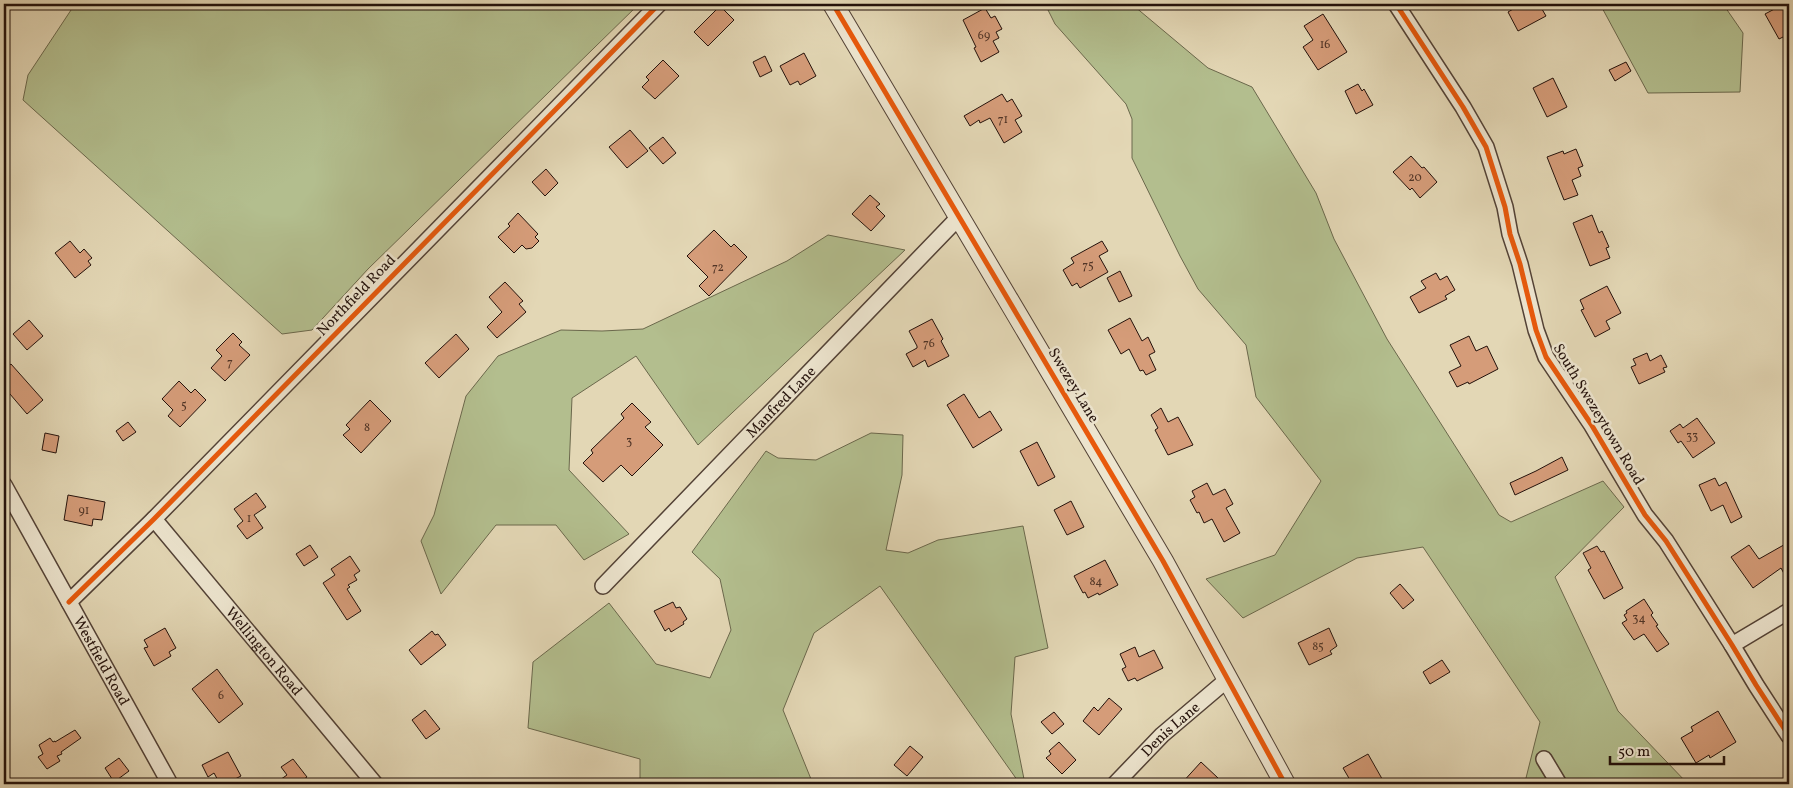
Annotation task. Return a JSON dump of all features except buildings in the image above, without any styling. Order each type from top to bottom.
[{"type":"street","name":"Northfield Road","points":[[69,602],[154,519],[659,4]]},
{"type":"street","name":"Swezey Lane","points":[[833,4],[1163,561],[1285,784]]},
{"type":"street","name":"South Swezeytown Road","points":[[1396,4],[1458,99],[1486,148],[1505,207],[1510,234],[1520,264],[1536,330],[1546,357],[1591,424],[1645,515],[1666,541],[1789,736]]},
{"type":"street","name":"Manfred Lane","points":[[603,586],[959,217]]},
{"type":"street","name":"Westfield Road","points":[[4,485],[170,784]]},
{"type":"street","name":"Wellington Road","points":[[154,519],[375,784]]},
{"type":"street","points":[[1732,645],[1789,611]]},
{"type":"street","name":"Denis Lane","points":[[1115,784],[1162,735],[1228,679]]},
{"type":"street","points":[[1544,759],[1558,784]]},
{"type":"green space","points":[[75,4],[639,4],[368,269],[312,330],[282,334],[23,100],[28,75]]},
{"type":"green space","points":[[1045,4],[1133,4],[1208,68],[1252,87],[1316,193],[1334,239],[1387,339],[1499,515],[1511,522],[1603,481],[1624,507],[1555,577],[1618,711],[1688,784],[1527,784],[1525,782],[1540,722],[1423,547],[1357,558],[1243,618],[1206,579],[1275,555],[1321,481],[1256,397],[1246,345],[1198,289],[1180,256],[1132,158],[1132,119],[1126,104],[1055,24]]},
{"type":"green space","points":[[1600,4],[1723,4],[1743,33],[1740,92],[1648,93]]},
{"type":"green space","points":[[828,235],[905,250],[698,445],[636,356],[572,398],[569,470],[629,534],[584,560],[556,525],[496,525],[441,594],[421,541],[434,515],[466,396],[498,356],[561,330],[643,329],[787,261]]},
{"type":"green space","points":[[871,433],[903,435],[902,475],[886,550],[908,553],[938,540],[1023,526],[1048,648],[1015,657],[1011,714],[1025,784],[1020,784],[880,586],[814,633],[783,710],[813,784],[640,784],[640,759],[528,728],[533,662],[609,603],[656,664],[710,678],[731,630],[720,579],[692,552],[766,451],[778,458],[816,460]]},
{"type":"cycle path","points":[[69,602],[154,519],[659,4]]},
{"type":"cycle path","points":[[833,4],[1163,561],[1285,784]]},
{"type":"cycle path","points":[[1396,4],[1463,107],[1486,147],[1505,207],[1510,234],[1520,264],[1536,330],[1546,357],[1591,424],[1645,515],[1666,541],[1789,736]]}]
